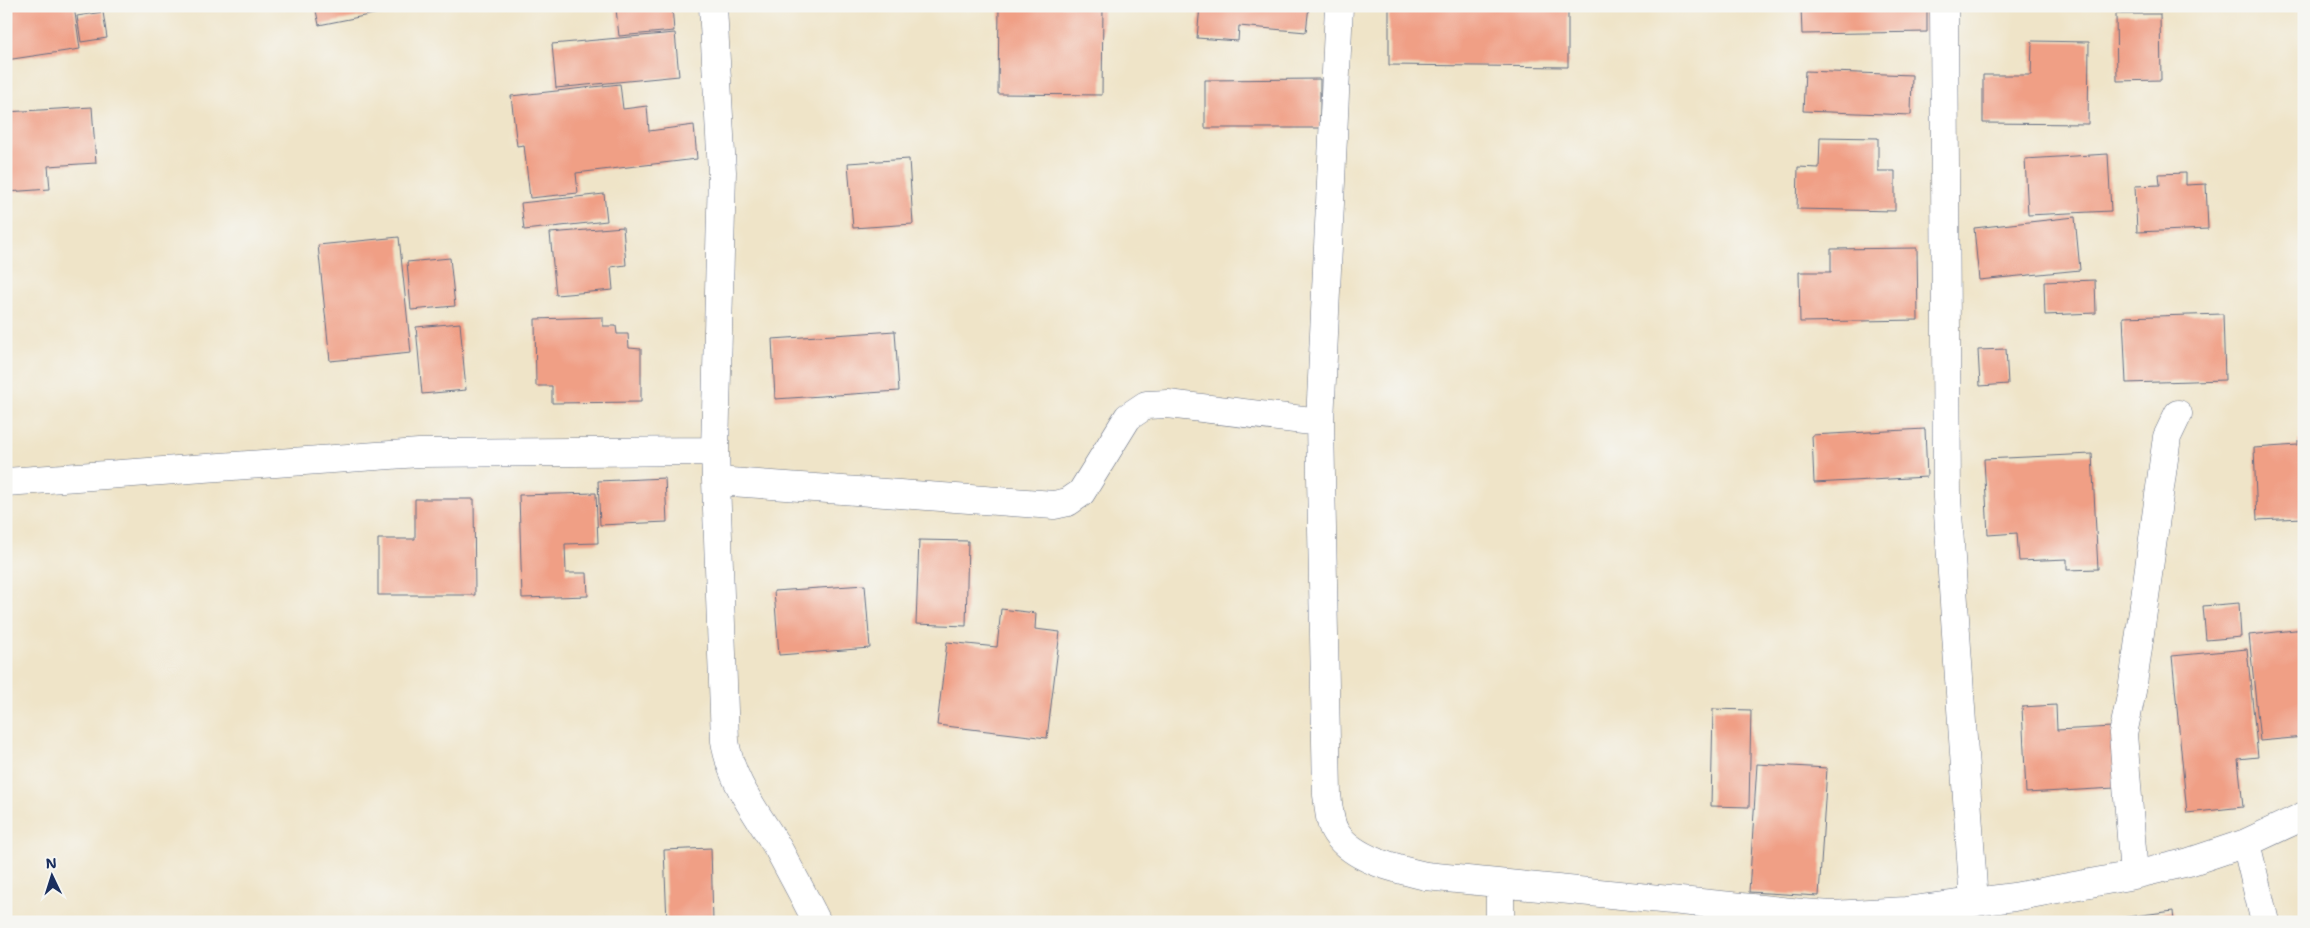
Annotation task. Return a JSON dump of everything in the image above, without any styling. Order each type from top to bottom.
[{"type":"street","points":[[713,6],[722,172],[715,451],[727,757],[737,783],[778,850],[817,922]]},
{"type":"street","points":[[1339,6],[1320,422],[1327,795],[1329,815],[1335,832],[1346,845],[1391,868],[1426,876],[1500,885],[1832,915],[1906,911],[1974,902],[2134,875],[2189,862],[2246,843],[2304,816]]},
{"type":"street","points":[[1944,6],[1947,498],[1974,902]]},
{"type":"street","points":[[716,481],[1054,506],[1068,502],[1082,494],[1128,417],[1146,405],[1168,404],[1320,422]]},
{"type":"street","points":[[2134,875],[2123,734],[2132,691],[2167,437],[2178,414]]},
{"type":"street","points":[[6,482],[420,453],[715,451]]},
{"type":"street","points":[[2246,843],[2265,922]]},
{"type":"street","points":[[1500,885],[1500,922]]},
{"type":"building","points":[[6,6],[74,6],[80,49],[6,60]]},
{"type":"building","points":[[315,6],[409,6],[409,7],[319,25]]},
{"type":"building","points":[[672,6],[674,31],[619,36],[616,9]]},
{"type":"building","points":[[999,6],[1103,6],[1102,95],[998,94]]},
{"type":"building","points":[[1200,6],[1309,6],[1306,32],[1239,26],[1238,41],[1197,38]]},
{"type":"building","points":[[1389,6],[1568,6],[1568,67],[1389,65]]},
{"type":"building","points":[[1801,6],[1927,6],[1927,32],[1802,34]]},
{"type":"building","points":[[103,12],[107,38],[81,42],[77,16]]},
{"type":"building","points":[[2116,14],[2160,14],[2161,80],[2117,81]]},
{"type":"building","points":[[675,33],[679,76],[556,88],[552,44]]},
{"type":"building","points":[[2032,41],[2089,42],[2088,124],[1983,123],[1983,75],[2031,75]]},
{"type":"building","points":[[1805,71],[1912,75],[1911,115],[1803,111]]},
{"type":"building","points":[[1320,79],[1320,128],[1205,128],[1205,80]]},
{"type":"building","points":[[620,84],[623,109],[647,106],[649,131],[694,125],[697,159],[576,173],[578,193],[530,198],[524,145],[517,146],[511,96]]},
{"type":"building","points":[[92,107],[96,163],[48,166],[50,189],[7,192],[6,112]]},
{"type":"building","points":[[1820,137],[1878,138],[1878,171],[1895,171],[1895,211],[1797,209],[1798,167],[1819,168]]},
{"type":"building","points":[[2108,154],[2111,211],[2028,215],[2025,159]]},
{"type":"building","points":[[909,159],[913,224],[853,228],[848,163]]},
{"type":"building","points":[[2186,173],[2186,185],[2206,184],[2208,229],[2137,232],[2135,186],[2160,185],[2159,174]]},
{"type":"building","points":[[604,194],[607,221],[524,230],[521,203]]},
{"type":"building","points":[[2075,217],[2080,270],[1979,280],[1974,228]]},
{"type":"building","points":[[623,227],[626,265],[611,267],[613,290],[556,295],[550,233]]},
{"type":"building","points":[[399,237],[411,353],[330,361],[318,245]]},
{"type":"building","points":[[1917,248],[1918,320],[1800,322],[1799,272],[1831,272],[1831,249]]},
{"type":"building","points":[[450,258],[455,306],[411,310],[407,262]]},
{"type":"building","points":[[2095,280],[2096,313],[2045,315],[2044,282]]},
{"type":"building","points":[[2223,314],[2225,380],[2126,383],[2123,317]]},
{"type":"building","points":[[603,317],[603,326],[616,326],[617,334],[628,334],[629,348],[641,349],[641,402],[552,403],[552,386],[536,386],[535,319]]},
{"type":"building","points":[[460,323],[466,390],[422,394],[416,327]]},
{"type":"building","points":[[895,331],[899,391],[775,399],[772,339]]},
{"type":"building","points":[[2006,349],[2008,384],[1980,386],[1978,350]]},
{"type":"building","points":[[1925,429],[1927,477],[1814,483],[1812,435]]},
{"type":"building","points":[[2298,441],[2304,441],[2304,518],[2257,520],[2254,448],[2298,445]]},
{"type":"building","points":[[2092,454],[2098,569],[2067,570],[2067,559],[2019,561],[2017,533],[1988,535],[1984,459]]},
{"type":"building","points":[[665,478],[667,522],[600,525],[598,481]]},
{"type":"building","points":[[596,493],[598,543],[565,544],[566,573],[587,573],[588,596],[522,598],[519,495]]},
{"type":"building","points":[[415,499],[474,499],[475,595],[378,595],[378,539],[415,539]]},
{"type":"building","points":[[919,540],[968,541],[966,626],[916,624]]},
{"type":"building","points":[[865,585],[870,648],[779,655],[774,591]]},
{"type":"building","points":[[2239,603],[2241,637],[2206,640],[2203,606]]},
{"type":"building","points":[[1001,609],[1036,613],[1035,629],[1060,632],[1047,738],[937,725],[947,642],[997,647]]},
{"type":"building","points":[[2304,629],[2304,737],[2260,741],[2249,635]]},
{"type":"building","points":[[2247,649],[2258,757],[2238,759],[2243,807],[2187,813],[2172,656]]},
{"type":"building","points":[[2056,705],[2057,730],[2112,727],[2115,788],[2026,793],[2022,707]]},
{"type":"building","points":[[1713,709],[1751,710],[1749,807],[1711,806]]},
{"type":"building","points":[[1757,764],[1827,768],[1819,896],[1749,892]]},
{"type":"building","points":[[711,848],[713,922],[667,922],[664,850]]},
{"type":"building","points":[[2173,911],[2174,922],[2096,922],[2096,921]]}]
